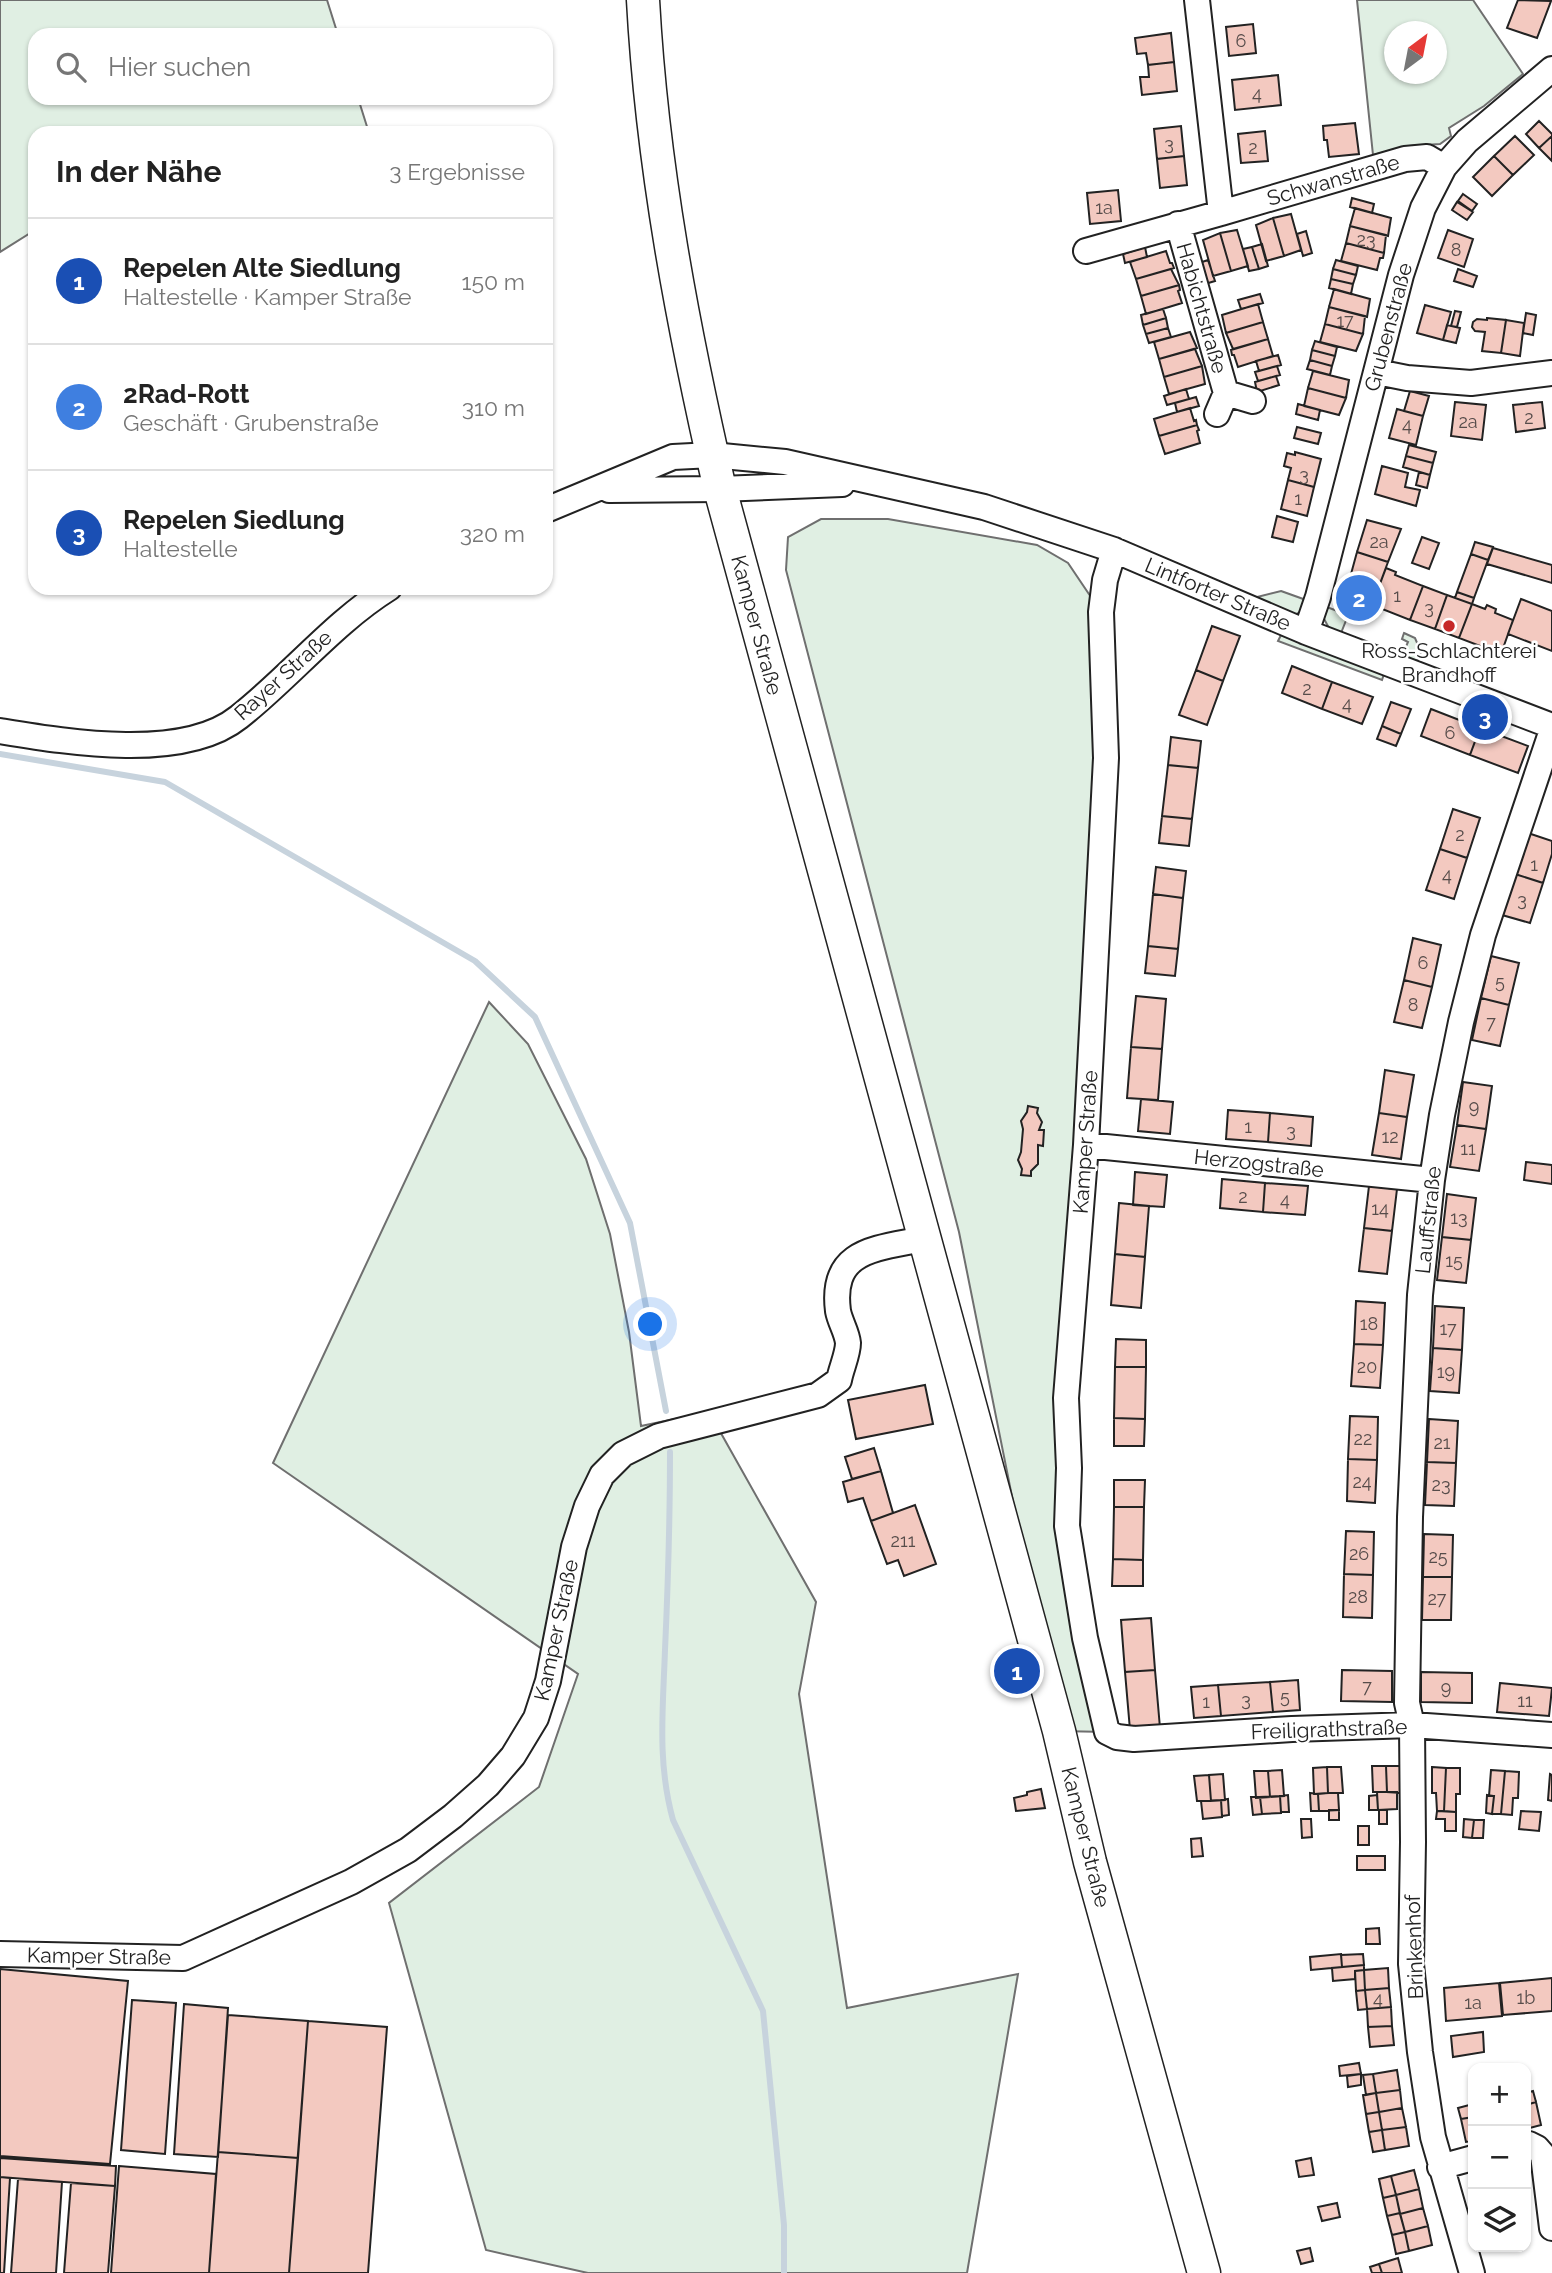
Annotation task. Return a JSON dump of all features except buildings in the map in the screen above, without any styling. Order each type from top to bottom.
[{"type":"main road","name":"Kamper Straße","points":[[643,0],[657,165],[680,302],[720,489],[1059,1731],[1090,1862],[1203,2273]]},
{"type":"street","points":[[1197,0],[1221,212]]},
{"type":"street","name":"Grubenstraße","points":[[1306,632],[1318,597],[1410,241],[1423,208],[1444,167],[1466,141],[1552,69]]},
{"type":"street","name":"Schwanstraße","points":[[1086,251],[1405,159],[1427,157],[1444,167]]},
{"type":"street","name":"Habichtstraße","points":[[1178,224],[1221,403],[1254,401]]},
{"type":"street","points":[[1377,372],[1407,378],[1471,383],[1552,373]]},
{"type":"street","name":"Lintforter Straße","points":[[712,455],[785,462],[984,507],[1114,550],[1306,632],[1552,728]]},
{"type":"street","points":[[553,507],[673,457],[712,455]]},
{"type":"street","name":"Lintforter Straße","points":[[720,489],[877,483]]},
{"type":"street","points":[[597,490],[720,489]]},
{"type":"street","name":"Kamper Straße","points":[[1107,1732],[1085,1638],[1067,1517],[1069,1468],[1066,1398],[1086,1145],[1106,758],[1101,612],[1105,580],[1114,550]]},
{"type":"street","name":"Rayer Straße","points":[[0,732],[88,743],[148,745],[200,737],[237,719],[333,630],[380,595]]},
{"type":"street","name":"Lauffstraße","points":[[1412,1725],[1407,1703],[1410,1517],[1420,1294],[1432,1180],[1461,1022],[1483,935],[1552,728]]},
{"type":"street","name":"Herzogstraße","points":[[1086,1145],[1432,1180]]},
{"type":"street","name":"Kamper Straße","points":[[0,1954],[183,1958],[352,1882],[408,1850],[453,1816],[488,1786],[513,1756],[536,1718],[548,1681],[574,1547],[587,1506],[602,1475],[624,1454],[659,1436],[818,1395],[839,1380],[848,1343],[839,1314],[836,1286],[845,1268],[864,1252],[923,1239]]},
{"type":"street","name":"Freiligrathstraße","points":[[1107,1732],[1134,1740],[1292,1729],[1412,1725],[1552,1735]]},
{"type":"street","name":"Brinkenhof","points":[[1412,1725],[1411,1964],[1420,2052],[1440,2167],[1472,2273]]},
{"type":"street","points":[[1531,2145],[1542,2155],[1552,2228]]},
{"type":"street","points":[[1440,2167],[1468,2159]]},
{"type":"green space","points":[[0,0],[327,0],[336,28],[28,28],[28,105],[360,105],[367,126],[28,126],[28,234],[0,252]]},
{"type":"green space","points":[[1357,0],[1473,0],[1523,74],[1484,106],[1449,128],[1451,136],[1440,144],[1409,146],[1373,155]]},
{"type":"green space","points":[[821,519],[888,519],[1037,545],[1068,563],[1101,612],[1067,1497],[1107,1732],[1059,1731],[959,1232],[786,570],[788,537]]},
{"type":"green space","points":[[1281,591],[1306,600],[1304,610],[1293,616],[1253,598]]},
{"type":"green space","points":[[1324,606],[1355,615],[1353,619],[1347,618],[1341,633],[1330,630],[1322,615]]},
{"type":"green space","points":[[1404,633],[1415,638],[1421,652],[1416,663],[1402,656],[1408,642],[1402,639]]},
{"type":"green space","points":[[1281,635],[1384,674],[1382,680],[1278,641]]},
{"type":"green space","points":[[489,1002],[528,1044],[586,1159],[610,1234],[629,1332],[641,1426],[709,1412],[816,1602],[799,1694],[847,2008],[1018,1974],[967,2273],[588,2273],[486,2250],[389,1903],[539,1787],[578,1674],[273,1463]]},
{"type":"waterway","points":[[0,754],[165,782],[475,961],[535,1017],[630,1223],[666,1411]]},
{"type":"waterway","points":[[670,1452],[662,1714],[665,1777],[673,1820],[763,2011],[784,2225],[784,2273]]},
{"type":"place","name":"2Rad-Rott","points":[[1359,598]]},
{"type":"place","name":"Ross-Schlachterei Brandhoff","points":[[1449,626]]},
{"type":"place","name":"Repelen Siedlung","points":[[1485,717]]},
{"type":"place","name":"Repelen Alte Siedlung","points":[[1017,1671]]}]
